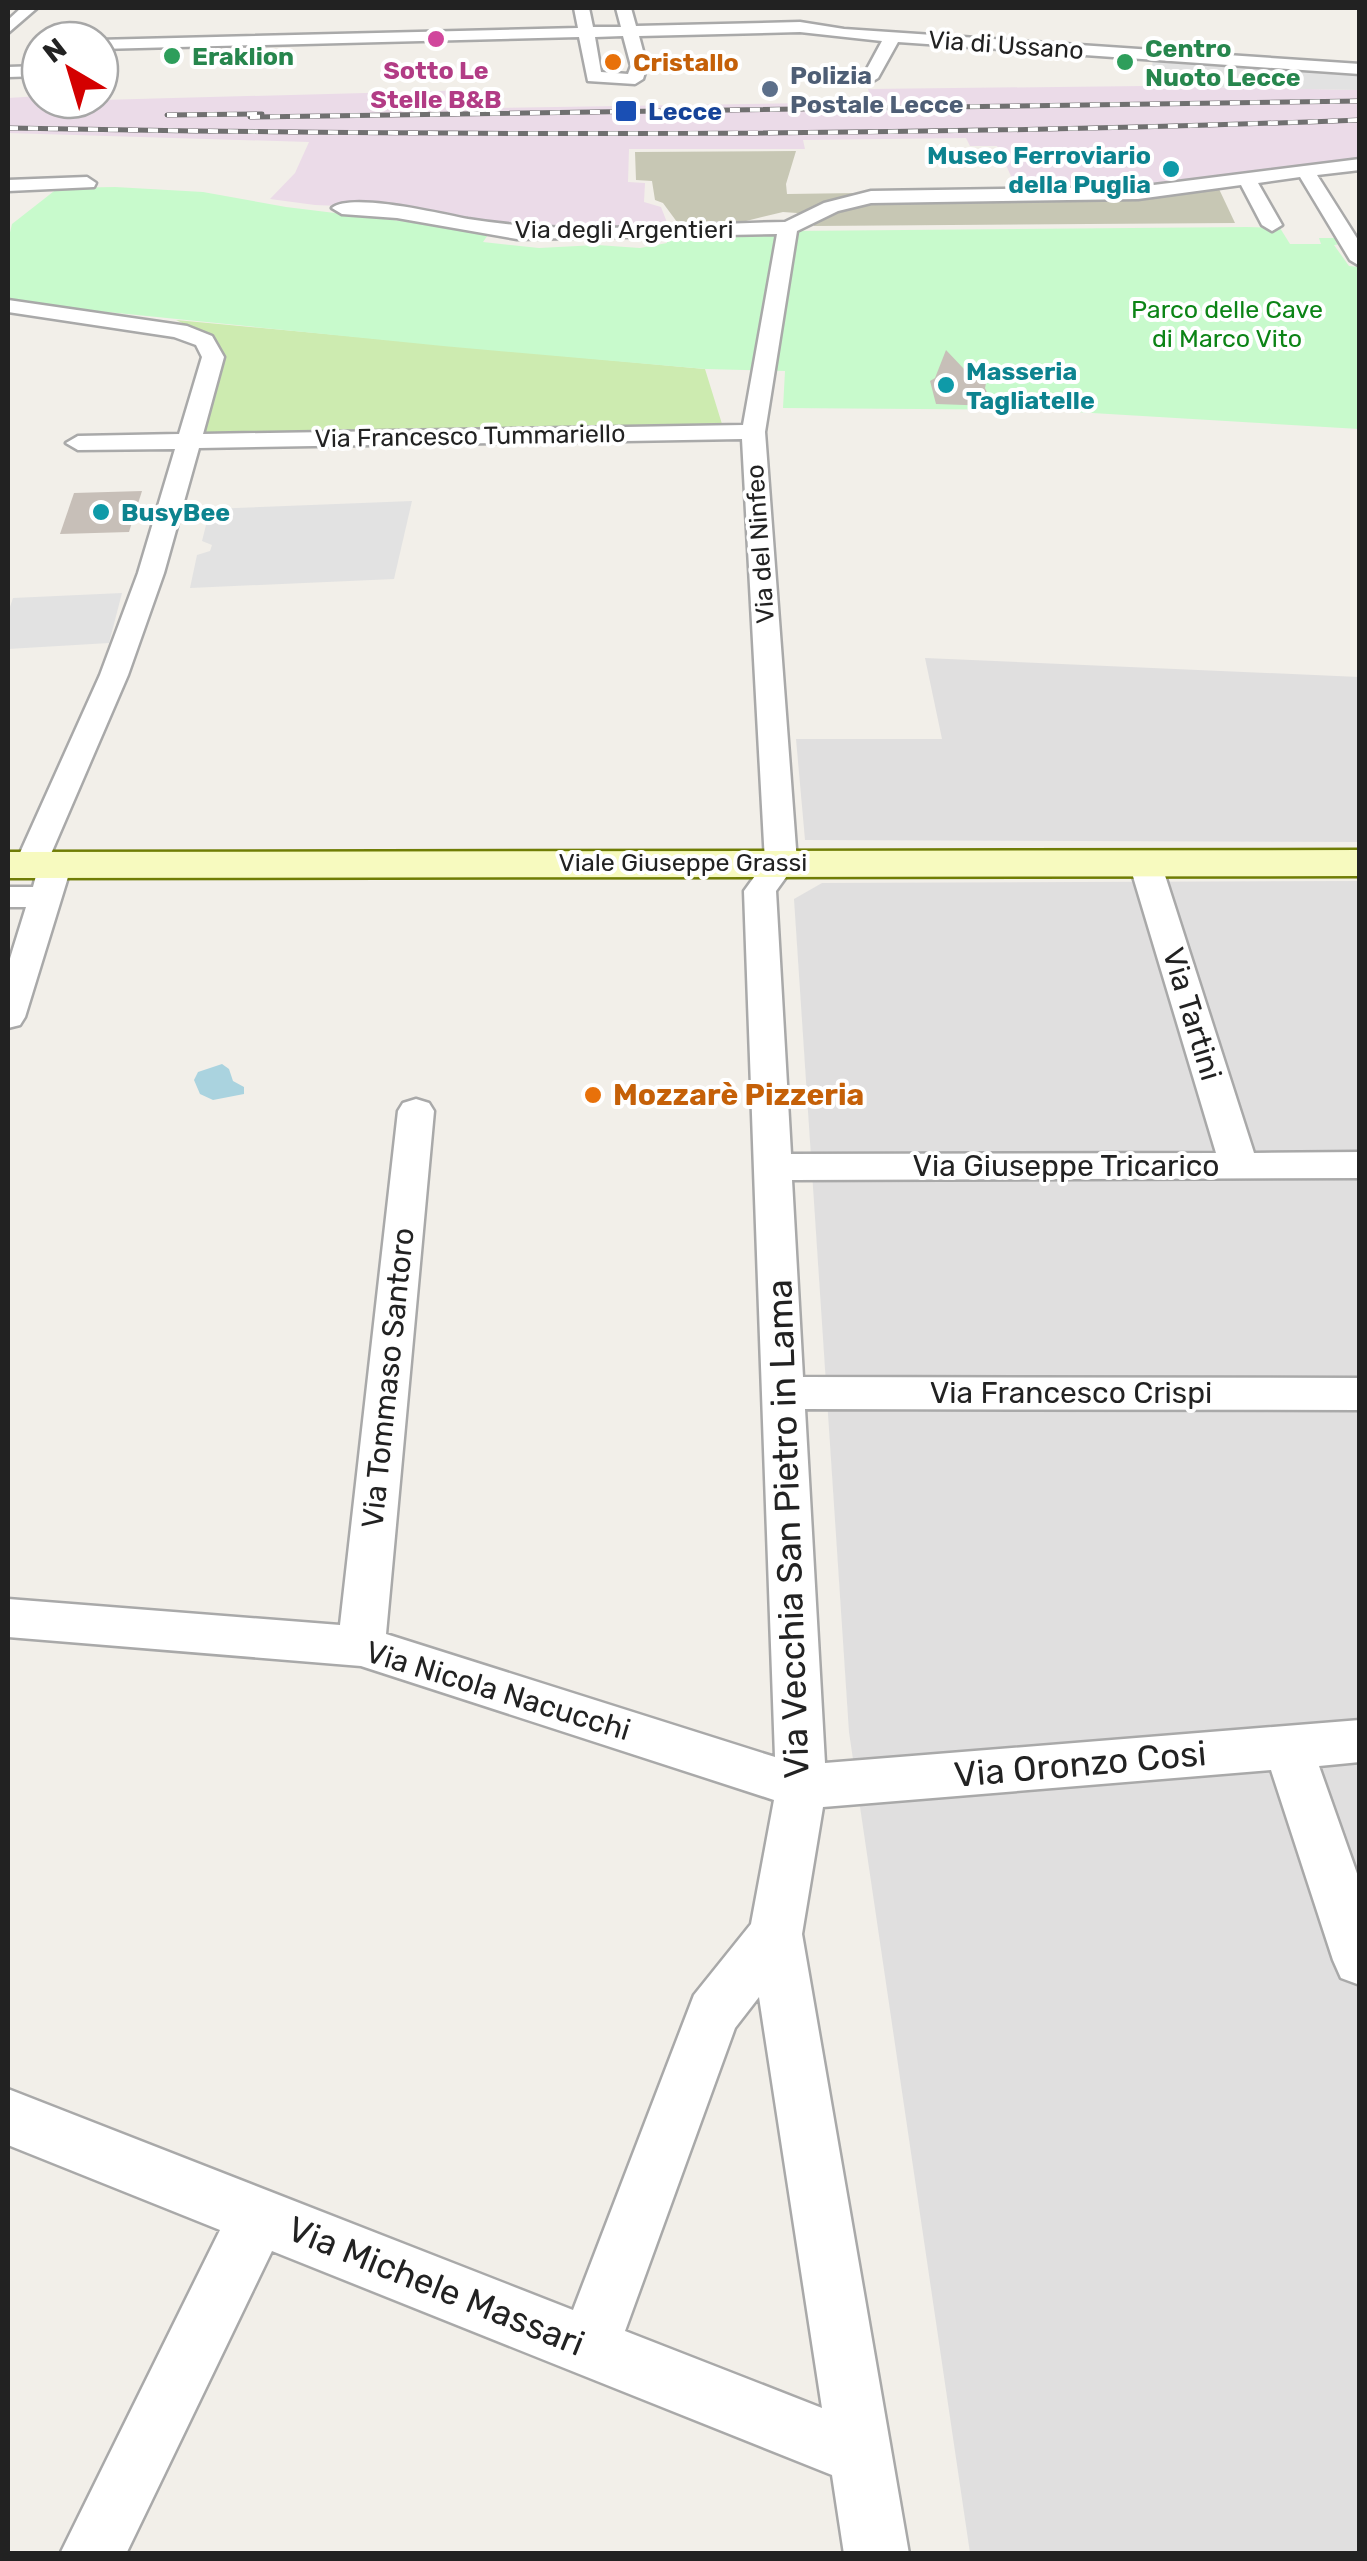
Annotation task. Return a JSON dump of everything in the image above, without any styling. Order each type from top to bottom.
[{"type":"main road","name":"Viale Giuseppe Grassi","points":[[30,878],[782,862],[1360,863]]},
{"type":"street","points":[[582,8],[594,78],[610,80],[635,78],[639,66],[624,8]]},
{"type":"street","points":[[8,10],[28,9]]},
{"type":"street","points":[[8,28],[28,9]]},
{"type":"street","points":[[196,42],[211,22]]},
{"type":"street","name":"Via di Ussano","points":[[120,48],[137,51],[196,42],[841,26],[892,38],[1360,69]]},
{"type":"street","name":"Via di Ussano","points":[[870,78],[892,38]]},
{"type":"street","points":[[788,228],[831,207],[871,197],[1138,192],[1360,164]]},
{"type":"street","points":[[1306,172],[1360,175]]},
{"type":"street","points":[[1306,172],[1360,260]]},
{"type":"street","points":[[1247,180],[1272,224]]},
{"type":"street","points":[[8,186],[86,182]]},
{"type":"street","name":"Via degli Argentieri","points":[[342,208],[397,212],[517,233],[788,228]]},
{"type":"street","name":"Via del Ninfeo","points":[[782,862],[753,432],[788,228]]},
{"type":"street","points":[[8,306],[179,331],[204,341],[213,357],[151,573],[114,675],[30,878],[8,1017]]},
{"type":"street","name":"Via Francesco Tummariello","points":[[78,443],[753,432]]},
{"type":"street","name":"Via Vecchia San Pietro in Lama","points":[[782,862],[760,891],[802,1787],[776,1934],[877,2554]]},
{"type":"street","name":"Via Tartini","points":[[1145,862],[1240,1166]]},
{"type":"street","name":"Via Tommaso Santoro","points":[[361,1646],[416,1111]]},
{"type":"street","name":"Via Giuseppe Tricarico","points":[[773,1166],[1360,1166]]},
{"type":"street","name":"Via Francesco Crispi","points":[[784,1392],[1360,1394]]},
{"type":"street","name":"Via Nicola Nacucchi","points":[[8,1618],[361,1646],[802,1787]]},
{"type":"street","name":"Via Oronzo Cosi","points":[[802,1787],[1360,1741]]},
{"type":"street","points":[[1288,1747],[1360,1960]]},
{"type":"street","points":[[589,2347],[713,2014],[776,1934]]},
{"type":"street","name":"Via Michele Massari","points":[[8,2117],[864,2456]]},
{"type":"street","points":[[92,2554],[258,2216]]},
{"type":"shaded area","points":[[1153,58],[1359,72],[1359,90],[1159,86],[1151,75]]},
{"type":"shaded area","points":[[1143,86],[1359,90],[1360,158],[1177,184],[1017,189],[997,146],[970,146],[966,138],[803,140],[805,149],[629,149],[628,182],[645,183],[644,202],[661,207],[668,225],[530,230],[393,205],[315,205],[270,199],[295,173],[309,142],[8,133],[8,98],[20,97],[20,120],[120,120],[120,99],[476,90],[476,105],[493,108],[872,102],[868,89]]},
{"type":"shaded area","points":[[796,151],[786,184],[787,194],[1139,189],[1179,193],[1219,189],[1235,223],[814,226],[811,214],[783,212],[746,221],[677,222],[663,203],[655,200],[652,181],[636,180],[635,152]]},
{"type":"shaded area","points":[[412,501],[394,579],[190,588],[197,555],[210,551],[212,545],[202,541],[210,509]]},
{"type":"shaded area","points":[[122,593],[109,643],[8,649],[8,613],[13,598]]},
{"type":"shaded area","points":[[925,658],[1359,677],[1359,842],[805,840],[796,739],[942,739]]},
{"type":"shaded area","points":[[1359,881],[1359,2553],[970,2553],[849,1732],[794,899],[822,883]]},
{"type":"green space","name":"Parco delle Cave di Marco Vito","points":[[58,188],[203,192],[286,207],[490,232],[483,242],[539,248],[640,248],[667,243],[666,232],[1247,227],[1280,228],[1290,244],[1321,244],[1319,238],[1338,238],[1341,244],[1334,245],[1349,266],[1359,267],[1359,429],[1042,410],[783,408],[785,371],[705,369],[443,346],[8,302],[8,241],[12,224]]},
{"type":"green space","points":[[176,320],[705,369],[722,424],[200,434],[222,357],[214,338]]},
{"type":"water","points":[[222,1064],[229,1069],[233,1081],[244,1087],[244,1094],[213,1100],[200,1094],[194,1080],[198,1072]]},
{"type":"building","name":"Masseria Tagliatelle","points":[[946,350],[964,369],[989,369],[985,388],[993,406],[936,404],[930,381],[935,378]]},
{"type":"building","name":"BusyBee","points":[[142,491],[129,532],[60,534],[74,493]]},
{"type":"railway","points":[[250,117],[1360,101]]},
{"type":"railway","points":[[167,115],[262,114]]},
{"type":"railway","points":[[8,128],[684,133],[1022,130],[1360,120]]},
{"type":"place","name":"Sotto Le Stelle B&B","points":[[436,39]]},
{"type":"place","name":"Eraklion","points":[[172,56]]},
{"type":"place","name":"Cristallo","points":[[613,62]]},
{"type":"place","name":"Centro Nuoto Lecce","points":[[1125,62]]},
{"type":"place","name":"Polizia Postale Lecce","points":[[770,89]]},
{"type":"place","name":"Lecce","points":[[626,111]]},
{"type":"place","name":"Museo Ferroviario della Puglia","points":[[1171,169]]},
{"type":"place","name":"Masseria Tagliatelle","points":[[946,385]]},
{"type":"place","name":"BusyBee","points":[[101,512]]},
{"type":"place","name":"Mozzarè Pizzeria","points":[[593,1095]]}]
